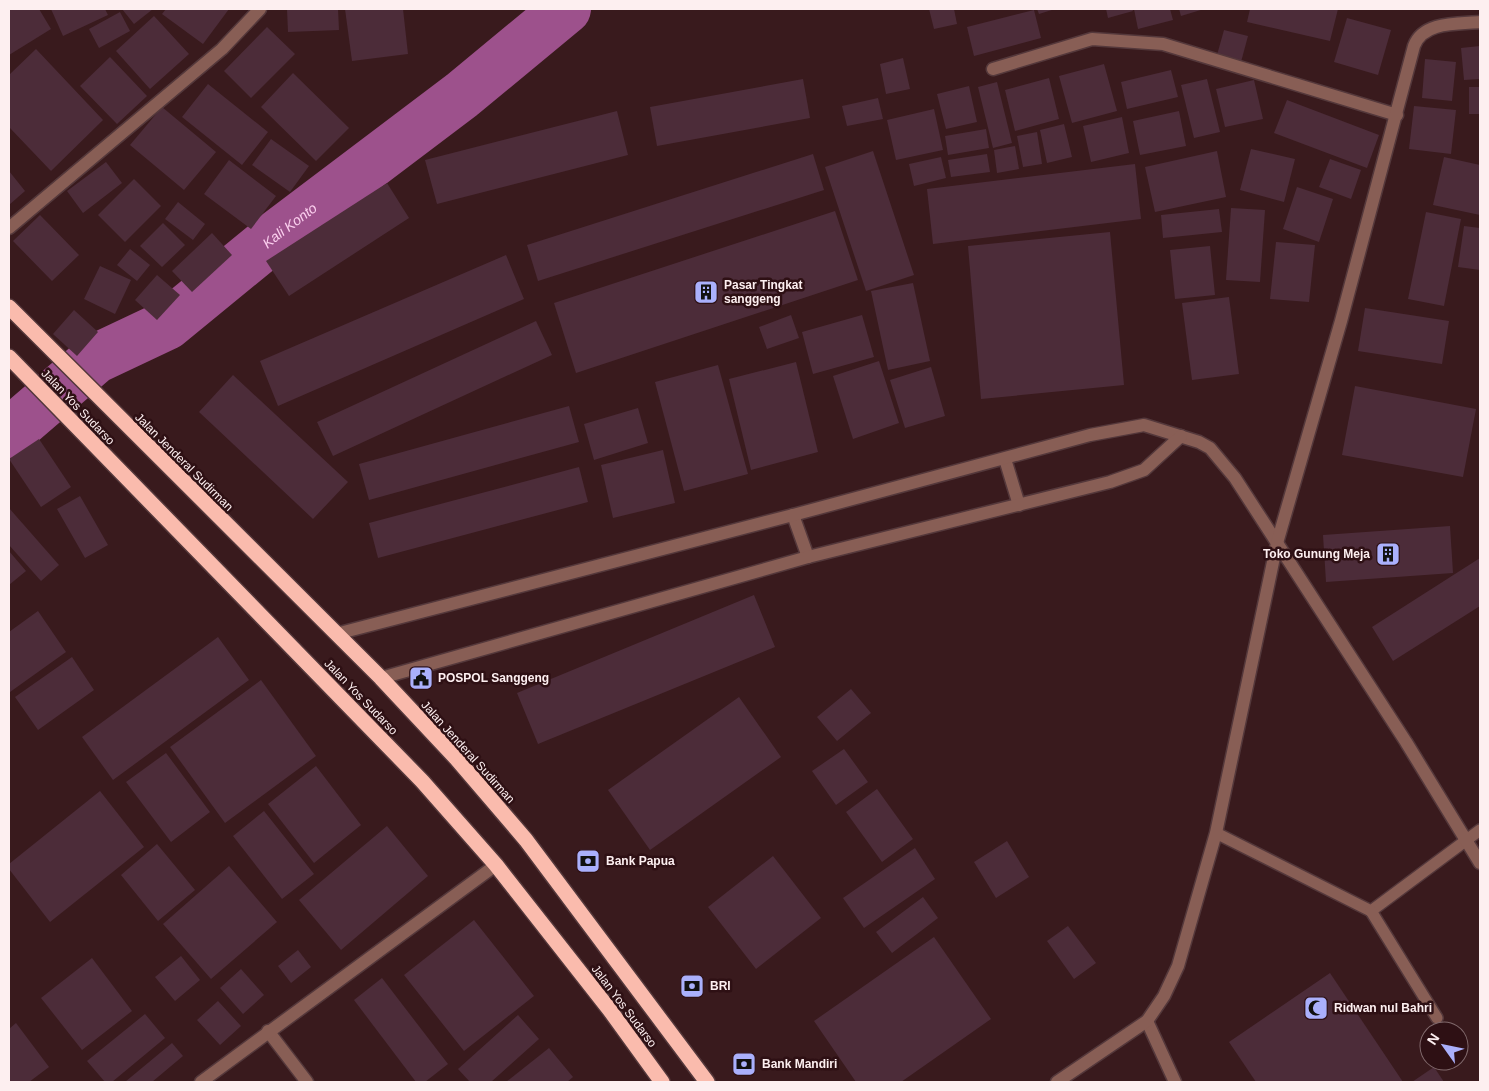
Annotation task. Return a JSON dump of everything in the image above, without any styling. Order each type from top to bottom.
[{"type":"highway","name":"Jalan Yos Sudarso","points":[[9,307],[67,365]]},
{"type":"highway","name":"Jalan Yos Sudarso","points":[[9,358],[422,781],[496,866],[609,1009],[662,1082]]},
{"type":"highway","name":"Jalan Jenderal Sudirman","points":[[67,365],[381,678],[455,758],[526,840],[707,1082]]},
{"type":"street","points":[[9,228],[222,48],[260,9]]},
{"type":"street","points":[[1057,1082],[1147,1021],[1164,996],[1178,966],[1216,833],[1277,544],[1397,115],[1416,38],[1433,28],[1480,22]]},
{"type":"street","points":[[994,68],[1092,40],[1163,44],[1397,115]]},
{"type":"street","points":[[336,634],[794,515],[1090,435],[1144,425],[1200,442],[1210,448],[1235,478],[1277,544],[1299,574],[1480,862]]},
{"type":"street","points":[[381,678],[808,557],[1110,482],[1144,470],[1181,436]]},
{"type":"street","points":[[1005,459],[1019,505]]},
{"type":"street","points":[[794,515],[808,557]]},
{"type":"street","points":[[200,1082],[496,866]]},
{"type":"street","points":[[1147,1021],[1175,1082]]},
{"type":"street","points":[[268,1031],[307,1082]]},
{"type":"lane","points":[[1371,911],[1480,830]]},
{"type":"lane","points":[[1216,833],[1371,911],[1437,1018]]},
{"type":"building","points":[[9,9],[39,9],[51,29],[9,55]]},
{"type":"building","points":[[51,9],[105,9],[108,15],[63,36]]},
{"type":"building","points":[[122,9],[153,9],[134,24]]},
{"type":"building","points":[[166,9],[229,9],[203,44],[162,14]]},
{"type":"building","points":[[287,9],[338,9],[339,30],[288,32]]},
{"type":"building","points":[[345,9],[403,9],[408,54],[352,61]]},
{"type":"building","points":[[929,9],[954,9],[957,24],[934,29]]},
{"type":"building","points":[[1037,9],[1055,9],[1039,14]]},
{"type":"building","points":[[1106,9],[1132,9],[1133,11],[1108,18]]},
{"type":"building","points":[[1134,9],[1170,9],[1173,20],[1138,29]]},
{"type":"building","points":[[1179,9],[1204,9],[1181,16]]},
{"type":"building","points":[[1250,9],[1338,9],[1330,41],[1247,22]]},
{"type":"building","points":[[1034,10],[1041,38],[974,56],[967,27]]},
{"type":"building","points":[[120,12],[130,31],[99,48],[89,29]]},
{"type":"building","points":[[154,16],[189,54],[150,89],[116,51]]},
{"type":"building","points":[[1347,18],[1391,30],[1378,75],[1334,62]]},
{"type":"building","points":[[267,27],[295,54],[251,98],[224,71]]},
{"type":"building","points":[[1224,30],[1248,36],[1241,62],[1217,55]]},
{"type":"building","points":[[1480,46],[1480,79],[1464,80],[1461,48]]},
{"type":"building","points":[[36,49],[103,120],[51,171],[9,127],[9,75]]},
{"type":"building","points":[[110,57],[147,96],[117,124],[80,86]]},
{"type":"building","points":[[903,58],[910,89],[886,94],[880,64]]},
{"type":"building","points":[[1425,59],[1456,62],[1452,101],[1422,98]]},
{"type":"building","points":[[1104,64],[1117,111],[1072,123],[1059,76]]},
{"type":"building","points":[[1171,70],[1178,97],[1127,109],[1121,82]]},
{"type":"building","points":[[293,73],[349,128],[316,161],[261,107]]},
{"type":"building","points":[[1049,78],[1059,119],[1015,131],[1005,90]]},
{"type":"building","points":[[803,79],[810,118],[657,146],[650,107]]},
{"type":"building","points":[[1207,79],[1220,132],[1194,138],[1181,85]]},
{"type":"building","points":[[1254,80],[1263,119],[1225,127],[1216,89]]},
{"type":"building","points":[[997,82],[1012,143],[993,148],[978,87]]},
{"type":"building","points":[[208,84],[268,132],[242,165],[182,117]]},
{"type":"building","points":[[969,86],[977,122],[946,129],[937,94]]},
{"type":"building","points":[[1469,87],[1480,87],[1480,114],[1469,114]]},
{"type":"building","points":[[878,98],[883,119],[847,126],[842,106]]},
{"type":"building","points":[[1287,100],[1379,135],[1367,168],[1274,133]]},
{"type":"building","points":[[1414,106],[1456,110],[1451,154],[1409,149]]},
{"type":"building","points":[[162,107],[216,152],[184,190],[130,145]]},
{"type":"building","points":[[934,109],[943,150],[896,160],[887,120]]},
{"type":"building","points":[[617,111],[628,155],[437,204],[425,160]]},
{"type":"building","points":[[1179,111],[1186,146],[1140,155],[1133,121]]},
{"type":"building","points":[[1122,117],[1129,153],[1091,162],[1083,126]]},
{"type":"building","points":[[1064,124],[1072,157],[1047,163],[1040,130]]},
{"type":"building","points":[[986,129],[989,148],[948,155],[945,136]]},
{"type":"building","points":[[1037,132],[1042,164],[1023,167],[1017,136]]},
{"type":"building","points":[[271,139],[309,166],[290,192],[252,165]]},
{"type":"building","points":[[1015,146],[1019,169],[997,173],[994,150]]},
{"type":"building","points":[[1251,149],[1295,159],[1284,202],[1240,190]]},
{"type":"building","points":[[873,151],[914,275],[866,291],[825,167]]},
{"type":"building","points":[[1217,151],[1226,197],[1155,212],[1145,167]]},
{"type":"building","points":[[813,154],[824,190],[538,281],[527,245]]},
{"type":"building","points":[[987,154],[990,172],[951,177],[948,160]]},
{"type":"building","points":[[941,157],[946,178],[914,186],[909,164]]},
{"type":"building","points":[[1444,157],[1480,165],[1480,215],[1433,205]]},
{"type":"building","points":[[1330,159],[1361,170],[1351,199],[1319,187]]},
{"type":"building","points":[[229,160],[276,196],[251,229],[204,194]]},
{"type":"building","points":[[106,162],[122,183],[83,213],[67,191]]},
{"type":"building","points":[[1135,164],[1141,219],[933,244],[927,189]]},
{"type":"building","points":[[9,171],[25,191],[9,205]]},
{"type":"building","points":[[134,179],[161,206],[125,242],[98,215]]},
{"type":"building","points":[[387,183],[409,218],[289,296],[266,261]]},
{"type":"building","points":[[1297,187],[1333,199],[1319,242],[1283,229]]},
{"type":"building","points":[[178,202],[205,224],[193,240],[165,219]]},
{"type":"building","points":[[1231,208],[1265,210],[1260,282],[1226,280]]},
{"type":"building","points":[[1219,209],[1222,232],[1163,238],[1161,215]]},
{"type":"building","name":"Pasar Tingkat sanggeng","points":[[835,211],[858,280],[576,373],[554,303]]},
{"type":"building","points":[[1426,212],[1461,219],[1444,306],[1408,299]]},
{"type":"building","points":[[40,215],[79,255],[52,281],[13,241]]},
{"type":"building","points":[[163,223],[185,245],[162,267],[140,246]]},
{"type":"building","points":[[1464,226],[1480,228],[1480,270],[1458,267]]},
{"type":"building","points":[[1110,232],[1124,385],[981,399],[968,246]]},
{"type":"building","points":[[212,233],[232,255],[192,292],[172,271]]},
{"type":"building","points":[[1276,242],[1315,245],[1309,302],[1270,299]]},
{"type":"building","points":[[1210,246],[1215,295],[1175,299],[1170,250]]},
{"type":"building","points":[[130,249],[150,265],[137,281],[117,265]]},
{"type":"building","points":[[506,255],[524,299],[278,406],[260,361]]},
{"type":"building","points":[[100,266],[131,280],[115,314],[84,299]]},
{"type":"building","points":[[157,275],[180,295],[157,320],[135,300]]},
{"type":"building","points":[[913,283],[930,361],[888,370],[871,291]]},
{"type":"building","points":[[1229,297],[1239,374],[1192,380],[1182,303]]},
{"type":"building","points":[[1365,308],[1449,321],[1442,364],[1358,351]]},
{"type":"building","points":[[74,310],[98,332],[77,356],[53,334]]},
{"type":"building","points":[[791,315],[799,338],[767,349],[759,327]]},
{"type":"building","points":[[862,315],[874,357],[813,374],[802,332]]},
{"type":"building","points":[[536,321],[552,355],[333,456],[317,422]]},
{"type":"building","points":[[879,361],[899,423],[853,439],[833,376]]},
{"type":"building","points":[[796,362],[818,452],[751,470],[729,379]]},
{"type":"building","points":[[718,365],[748,474],[684,491],[655,382]]},
{"type":"building","points":[[931,367],[945,416],[905,428],[890,380]]},
{"type":"building","points":[[233,375],[348,482],[313,519],[199,412]]},
{"type":"building","points":[[1355,386],[1476,409],[1463,477],[1342,455]]},
{"type":"building","points":[[569,406],[579,442],[369,500],[359,464]]},
{"type":"building","points":[[638,408],[648,443],[594,460],[584,424]]},
{"type":"building","points":[[39,439],[71,487],[41,507],[9,459]]},
{"type":"building","points":[[663,450],[675,503],[613,518],[601,465]]},
{"type":"building","points":[[579,467],[588,502],[378,558],[369,523]]},
{"type":"building","points":[[80,496],[108,545],[85,558],[57,509]]},
{"type":"building","points":[[9,508],[59,565],[41,581],[9,545]]},
{"type":"building","name":"Toko Gunung Meja","points":[[1450,526],[1453,573],[1326,582],[1323,535]]},
{"type":"building","points":[[9,551],[26,571],[9,585]]},
{"type":"building","points":[[1480,558],[1480,606],[1393,661],[1372,627]]},
{"type":"building","points":[[754,595],[775,647],[538,744],[517,693]]},
{"type":"building","points":[[38,611],[66,652],[10,692],[9,632]]},
{"type":"building","points":[[218,637],[249,680],[113,780],[82,737]]},
{"type":"building","points":[[72,657],[94,690],[38,730],[15,697]]},
{"type":"building","points":[[261,680],[316,756],[225,823],[170,747]]},
{"type":"building","points":[[851,689],[871,713],[837,741],[817,717]]},
{"type":"building","points":[[739,697],[781,757],[650,850],[608,790]]},
{"type":"building","points":[[844,749],[868,782],[836,805],[812,771]]},
{"type":"building","points":[[166,753],[210,812],[171,842],[126,782]]},
{"type":"building","points":[[316,766],[361,825],[314,863],[268,804]]},
{"type":"building","points":[[877,789],[913,839],[882,862],[846,812]]},
{"type":"building","points":[[100,791],[144,847],[50,922],[9,869],[9,864]]},
{"type":"building","points":[[264,811],[314,874],[282,899],[233,836]]},
{"type":"building","points":[[387,826],[428,876],[341,950],[299,900]]},
{"type":"building","points":[[1007,841],[1029,877],[996,898],[974,862]]},
{"type":"building","points":[[157,844],[195,890],[158,921],[121,875]]},
{"type":"building","points":[[915,848],[935,879],[864,928],[843,898]]},
{"type":"building","points":[[773,856],[821,918],[756,969],[708,907]]},
{"type":"building","points":[[229,866],[277,922],[211,979],[163,924]]},
{"type":"building","points":[[923,897],[938,918],[892,953],[876,932]]},
{"type":"building","points":[[474,920],[534,996],[464,1051],[404,975]]},
{"type":"building","points":[[1068,926],[1096,963],[1074,979],[1047,941]]},
{"type":"building","points":[[934,937],[991,1019],[901,1082],[856,1082],[814,1021]]},
{"type":"building","points":[[298,950],[311,967],[291,983],[278,966]]},
{"type":"building","points":[[181,956],[200,980],[175,1001],[155,977]]},
{"type":"building","points":[[92,958],[132,1011],[82,1050],[41,998]]},
{"type":"building","points":[[241,969],[264,995],[243,1014],[220,988]]},
{"type":"building","name":"Ridwan nul Bahri","points":[[1330,973],[1403,1082],[1256,1082],[1229,1042]]},
{"type":"building","points":[[382,978],[448,1064],[425,1082],[416,1082],[354,1000]]},
{"type":"building","points":[[218,1001],[241,1026],[220,1045],[197,1020]]},
{"type":"building","points":[[145,1014],[165,1038],[112,1082],[105,1082],[87,1061]]},
{"type":"building","points":[[518,1015],[539,1039],[491,1082],[470,1082],[458,1069]]},
{"type":"building","points":[[16,1023],[49,1067],[29,1082],[9,1082],[9,1029]]},
{"type":"building","points":[[172,1043],[183,1056],[152,1082],[125,1082]]},
{"type":"building","points":[[549,1048],[573,1077],[567,1082],[506,1082]]},
{"type":"building","points":[[1428,1071],[1437,1071],[1444,1082],[1412,1082]]},
{"type":"waterway","name":"Kali Konto","points":[[9,433],[95,359],[167,325],[278,234],[462,95],[566,9]]},
{"type":"place","name":"Pasar Tingkat sanggeng","points":[[706,292]]},
{"type":"place","name":"Toko Gunung Meja","points":[[1388,554]]},
{"type":"place","name":"POSPOL Sanggeng","points":[[421,678]]},
{"type":"place","name":"Bank Papua","points":[[588,861]]},
{"type":"place","name":"BRI","points":[[692,986]]},
{"type":"place","name":"Ridwan nul Bahri","points":[[1316,1008]]},
{"type":"place","name":"Bank Mandiri","points":[[744,1064]]}]
